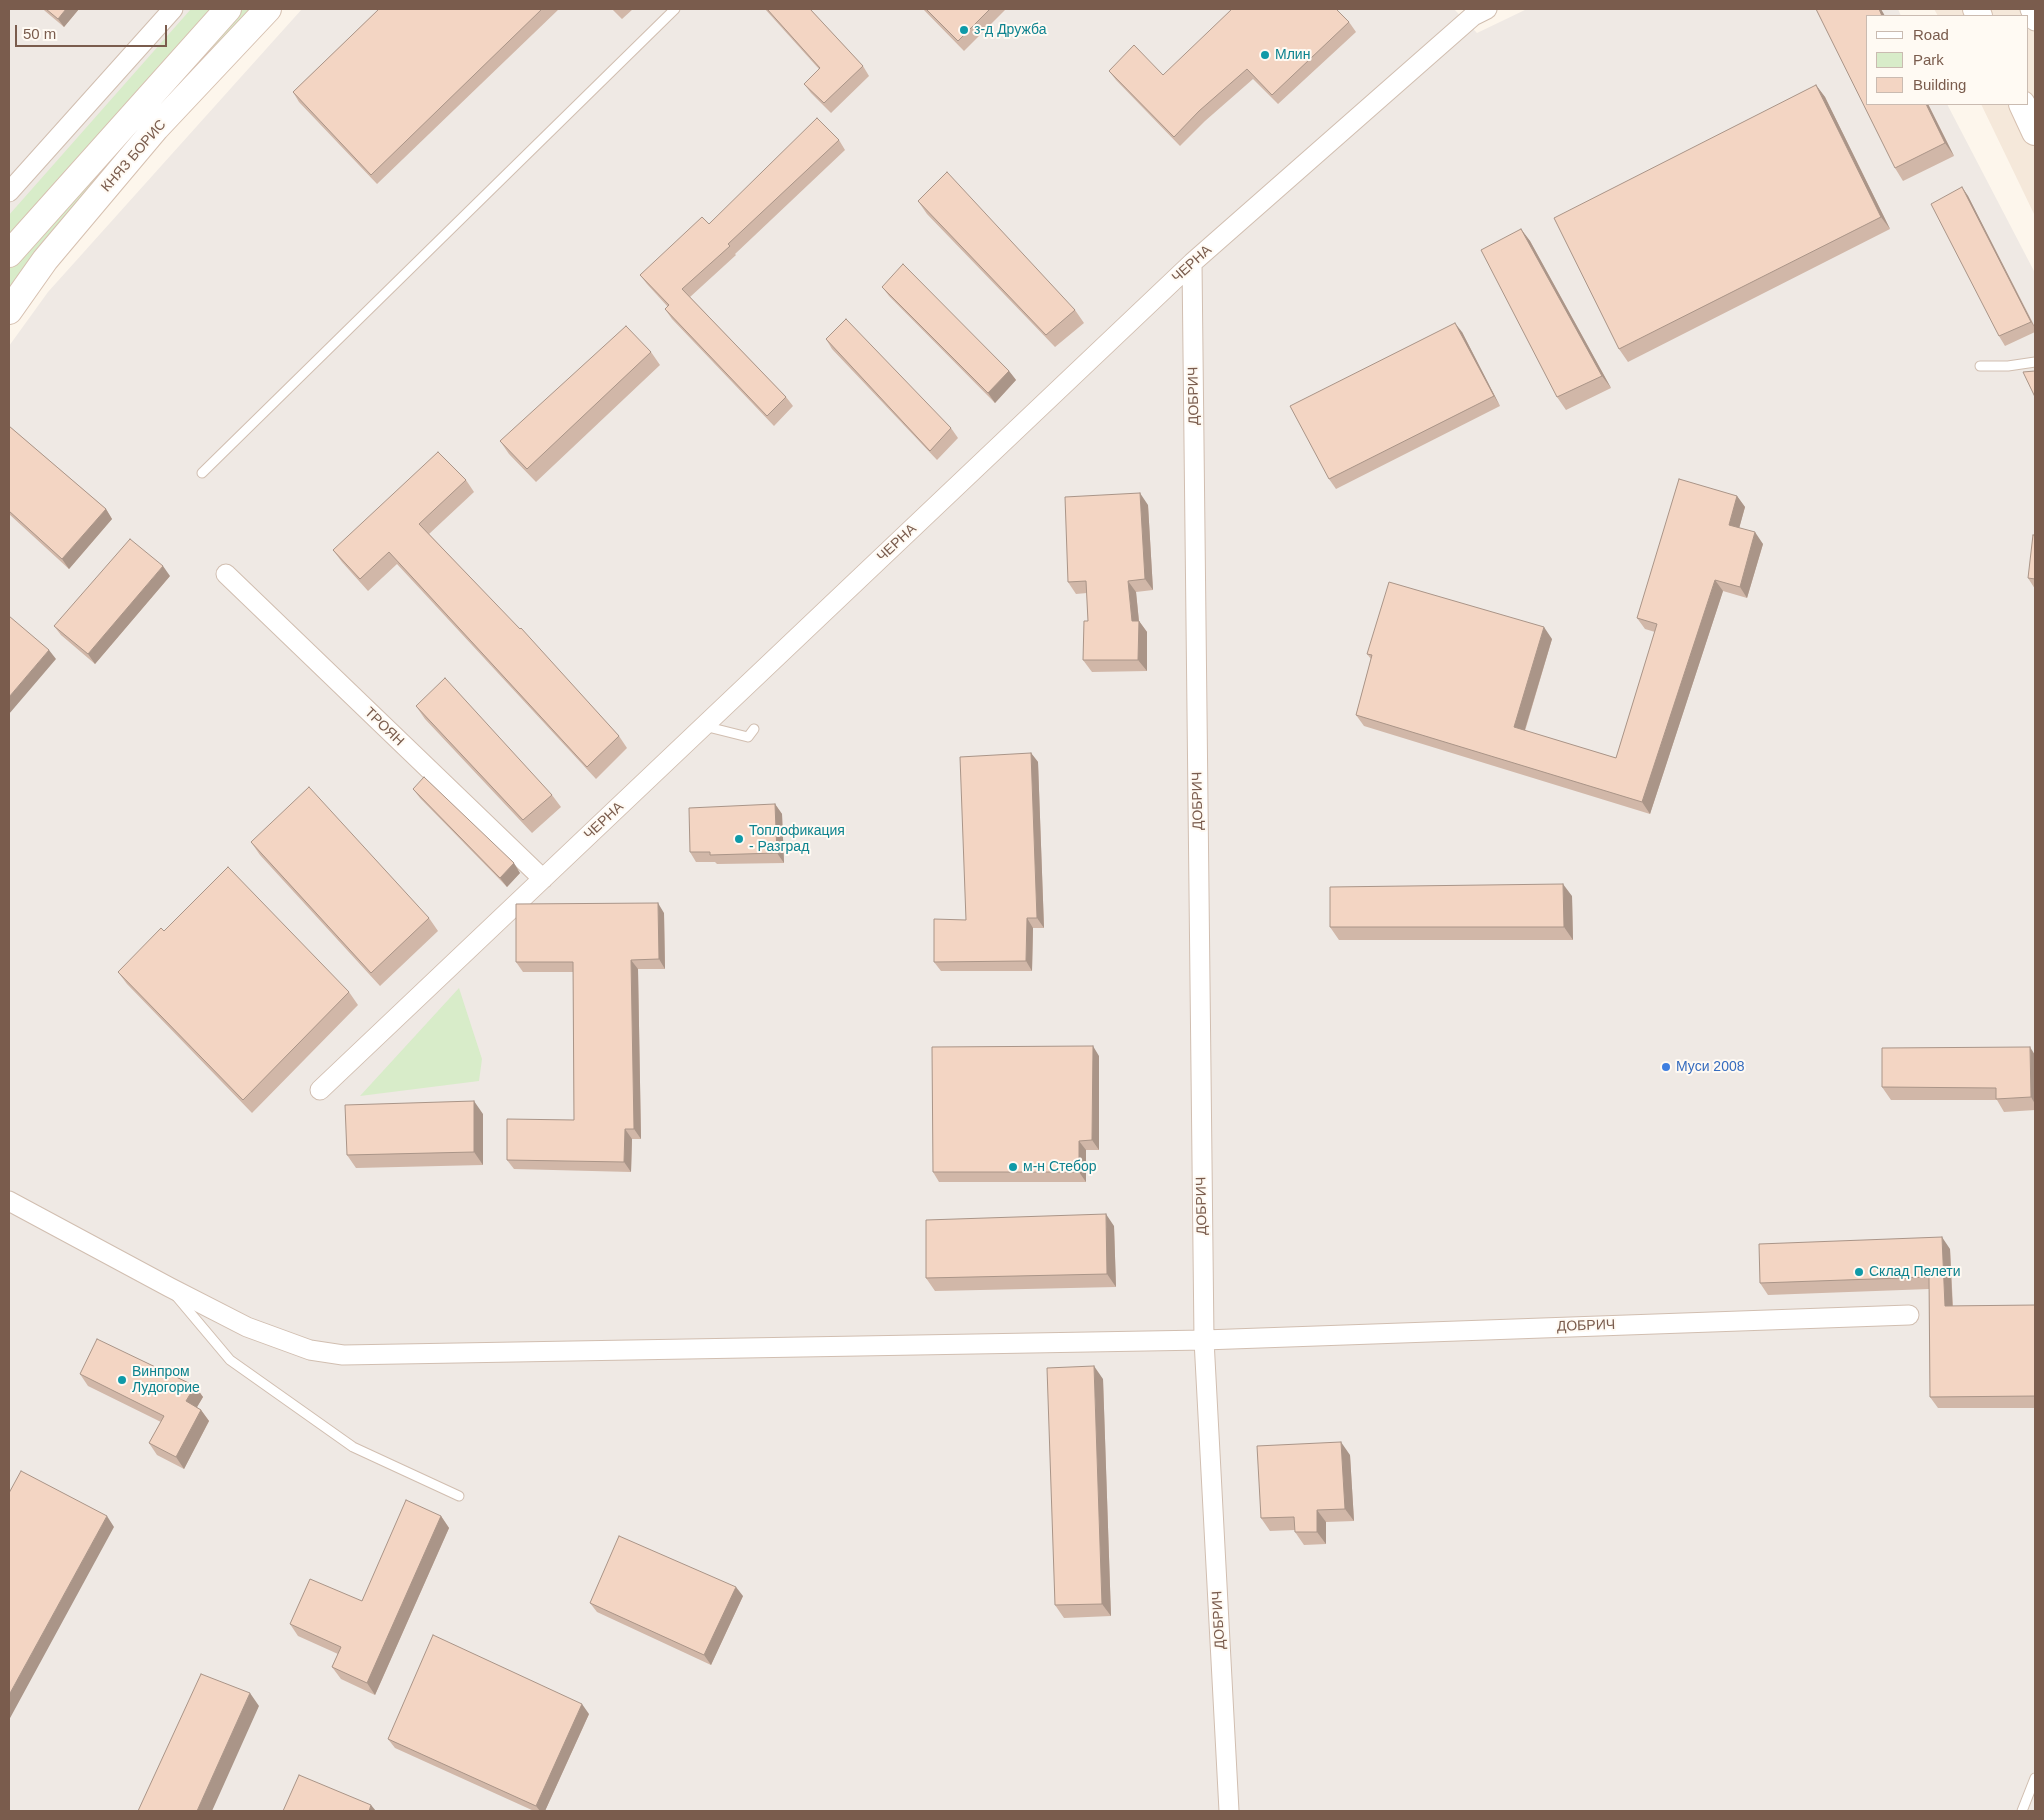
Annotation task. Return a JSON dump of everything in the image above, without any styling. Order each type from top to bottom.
[{"type":"street","points":[[9,192],[172,9]]},
{"type":"street","name":"КНЯЗ БОРИС","points":[[9,254],[228,9]]},
{"type":"street","name":"КНЯЗ БОРИС","points":[[9,311],[45,260],[150,136],[268,9]]},
{"type":"street","points":[[2030,9],[2035,21]]},
{"type":"street","name":"ЧЕРНА","points":[[320,1090],[1192,263],[1475,11]]},
{"type":"street","points":[[2022,105],[2035,132]]},
{"type":"street","name":"ДОБРИЧ","points":[[1192,263],[1204,1340],[1229,1811]]},
{"type":"street","name":"ТРОЯН","points":[[226,574],[543,879]]},
{"type":"street","points":[[9,1201],[169,1287],[247,1326],[310,1350],[342,1355],[1204,1340]]},
{"type":"street","name":"ДОБРИЧ","points":[[1204,1340],[1908,1315]]},
{"type":"lane","points":[[202,473],[675,9]]},
{"type":"lane","points":[[1980,366],[2008,366],[2035,362]]},
{"type":"lane","points":[[704,726],[748,737],[754,730]]},
{"type":"lane","points":[[169,1287],[230,1360],[238,1366],[353,1447],[459,1496]]},
{"type":"lane","points":[[2022,1811],[2035,1778]]},
{"type":"shaded area","points":[[9,9],[213,9],[9,228]]},
{"type":"shaded area","points":[[302,9],[1454,9],[1477,33],[1527,9],[1898,9],[1901,15],[1866,15],[1866,105],[1948,105],[2035,273],[2035,1811],[9,1811],[9,346],[48,292]]},
{"type":"shaded area","points":[[1934,9],[2035,9],[2035,216],[1981,105],[2029,105],[2029,15],[1937,15]]},
{"type":"green space","points":[[191,9],[213,9],[9,234],[9,215]]},
{"type":"green space","points":[[243,9],[251,9],[9,289],[9,269]]},
{"type":"green space","points":[[459,988],[482,1059],[479,1081],[360,1096]]},
{"type":"building","points":[[46,9],[66,9],[58,19]]},
{"type":"building","points":[[379,9],[542,9],[371,175],[293,92]]},
{"type":"building","points":[[767,9],[810,9],[863,66],[824,103],[804,84],[820,68]]},
{"type":"building","points":[[926,9],[990,9],[958,41]]},
{"type":"building","name":"Млин","points":[[1232,9],[1336,9],[1349,22],[1272,95],[1247,69],[1199,111],[1174,137],[1109,71],[1134,45],[1163,75]]},
{"type":"building","points":[[1816,9],[1879,9],[1882,15],[1866,15],[1866,105],[1926,105],[1945,143],[1895,168]]},
{"type":"building","points":[[1816,85],[1881,217],[1619,349],[1554,218]]},
{"type":"building","points":[[817,118],[839,140],[728,244],[730,246],[682,289],[786,397],[767,416],[665,309],[669,305],[640,275],[702,217],[709,224]]},
{"type":"building","points":[[947,172],[1075,310],[1046,335],[918,201]]},
{"type":"building","points":[[1962,187],[2031,322],[1999,336],[1931,204]]},
{"type":"building","points":[[1521,229],[1602,376],[1557,397],[1481,250]]},
{"type":"building","points":[[903,264],[1009,371],[988,393],[882,287]]},
{"type":"building","points":[[846,319],[951,428],[930,451],[826,339]]},
{"type":"building","points":[[1455,323],[1494,396],[1329,479],[1290,406]]},
{"type":"building","points":[[626,326],[651,352],[527,469],[500,441]]},
{"type":"building","points":[[2035,371],[2035,397],[2023,372]]},
{"type":"building","points":[[9,426],[106,509],[62,559],[9,511]]},
{"type":"building","points":[[438,452],[466,480],[419,524],[521,628],[619,736],[587,767],[389,552],[360,579],[333,550]]},
{"type":"building","points":[[1679,479],[1737,496],[1729,525],[1755,532],[1740,587],[1715,580],[1642,802],[1356,715],[1372,655],[1367,654],[1389,582],[1544,627],[1514,727],[1616,758],[1657,624],[1637,618]]},
{"type":"building","points":[[1140,493],[1145,579],[1128,581],[1132,621],[1139,621],[1138,660],[1083,660],[1084,621],[1088,621],[1086,581],[1068,582],[1065,497]]},
{"type":"building","points":[[2033,535],[2035,535],[2035,579],[2028,578]]},
{"type":"building","points":[[130,539],[163,566],[88,654],[54,626]]},
{"type":"building","points":[[9,616],[49,650],[9,697]]},
{"type":"building","points":[[445,678],[552,795],[523,820],[416,706]]},
{"type":"building","points":[[1031,753],[1037,918],[1027,918],[1026,961],[934,962],[934,919],[966,920],[960,757]]},
{"type":"building","points":[[424,777],[514,863],[500,878],[413,789]]},
{"type":"building","points":[[309,787],[429,918],[371,973],[251,842]]},
{"type":"building","name":"Топлофикация - Разград","points":[[775,804],[777,853],[710,855],[710,852],[690,852],[689,808]]},
{"type":"building","points":[[228,867],[349,992],[243,1100],[118,972],[161,928],[164,931]]},
{"type":"building","points":[[1563,884],[1564,927],[1330,927],[1330,887]]},
{"type":"building","points":[[658,903],[659,959],[631,960],[634,1129],[625,1129],[624,1162],[507,1160],[507,1119],[574,1120],[573,962],[516,962],[516,904]]},
{"type":"building","points":[[1093,1046],[1092,1140],[1079,1141],[1079,1172],[933,1172],[932,1047]]},
{"type":"building","points":[[2030,1047],[2031,1097],[1996,1099],[1996,1088],[1882,1087],[1882,1048]]},
{"type":"building","points":[[474,1101],[474,1152],[347,1155],[345,1105]]},
{"type":"building","points":[[1106,1214],[1107,1274],[926,1278],[926,1220]]},
{"type":"building","points":[[1942,1237],[1945,1306],[2035,1305],[2035,1396],[1930,1397],[1929,1277],[1760,1283],[1759,1244]]},
{"type":"building","points":[[97,1339],[195,1386],[186,1401],[201,1410],[176,1457],[149,1443],[164,1416],[80,1374]]},
{"type":"building","points":[[1094,1366],[1102,1604],[1055,1605],[1047,1368]]},
{"type":"building","points":[[1341,1442],[1345,1509],[1317,1510],[1317,1532],[1295,1532],[1294,1517],[1261,1518],[1257,1446]]},
{"type":"building","points":[[21,1471],[107,1516],[9,1695],[9,1493]]},
{"type":"building","points":[[406,1500],[441,1516],[367,1683],[332,1667],[341,1647],[290,1624],[310,1579],[362,1601]]},
{"type":"building","points":[[619,1536],[736,1587],[704,1655],[590,1603]]},
{"type":"building","points":[[433,1635],[582,1704],[536,1806],[388,1739]]},
{"type":"building","points":[[201,1674],[250,1693],[197,1811],[138,1811]]},
{"type":"building","points":[[299,1775],[371,1805],[369,1811],[283,1811]]},
{"type":"place","name":"з-д Дружба","points":[[964,30]]},
{"type":"place","name":"Млин","points":[[1265,55]]},
{"type":"place","name":"Топлофикация - Разград","points":[[739,839]]},
{"type":"place","name":"Муси 2008","points":[[1666,1067]]},
{"type":"place","name":"м-н Стебор","points":[[1013,1167]]},
{"type":"place","name":"Склад Пелети","points":[[1859,1272]]},
{"type":"place","name":"Винпром Лудогорие","points":[[122,1380]]}]
